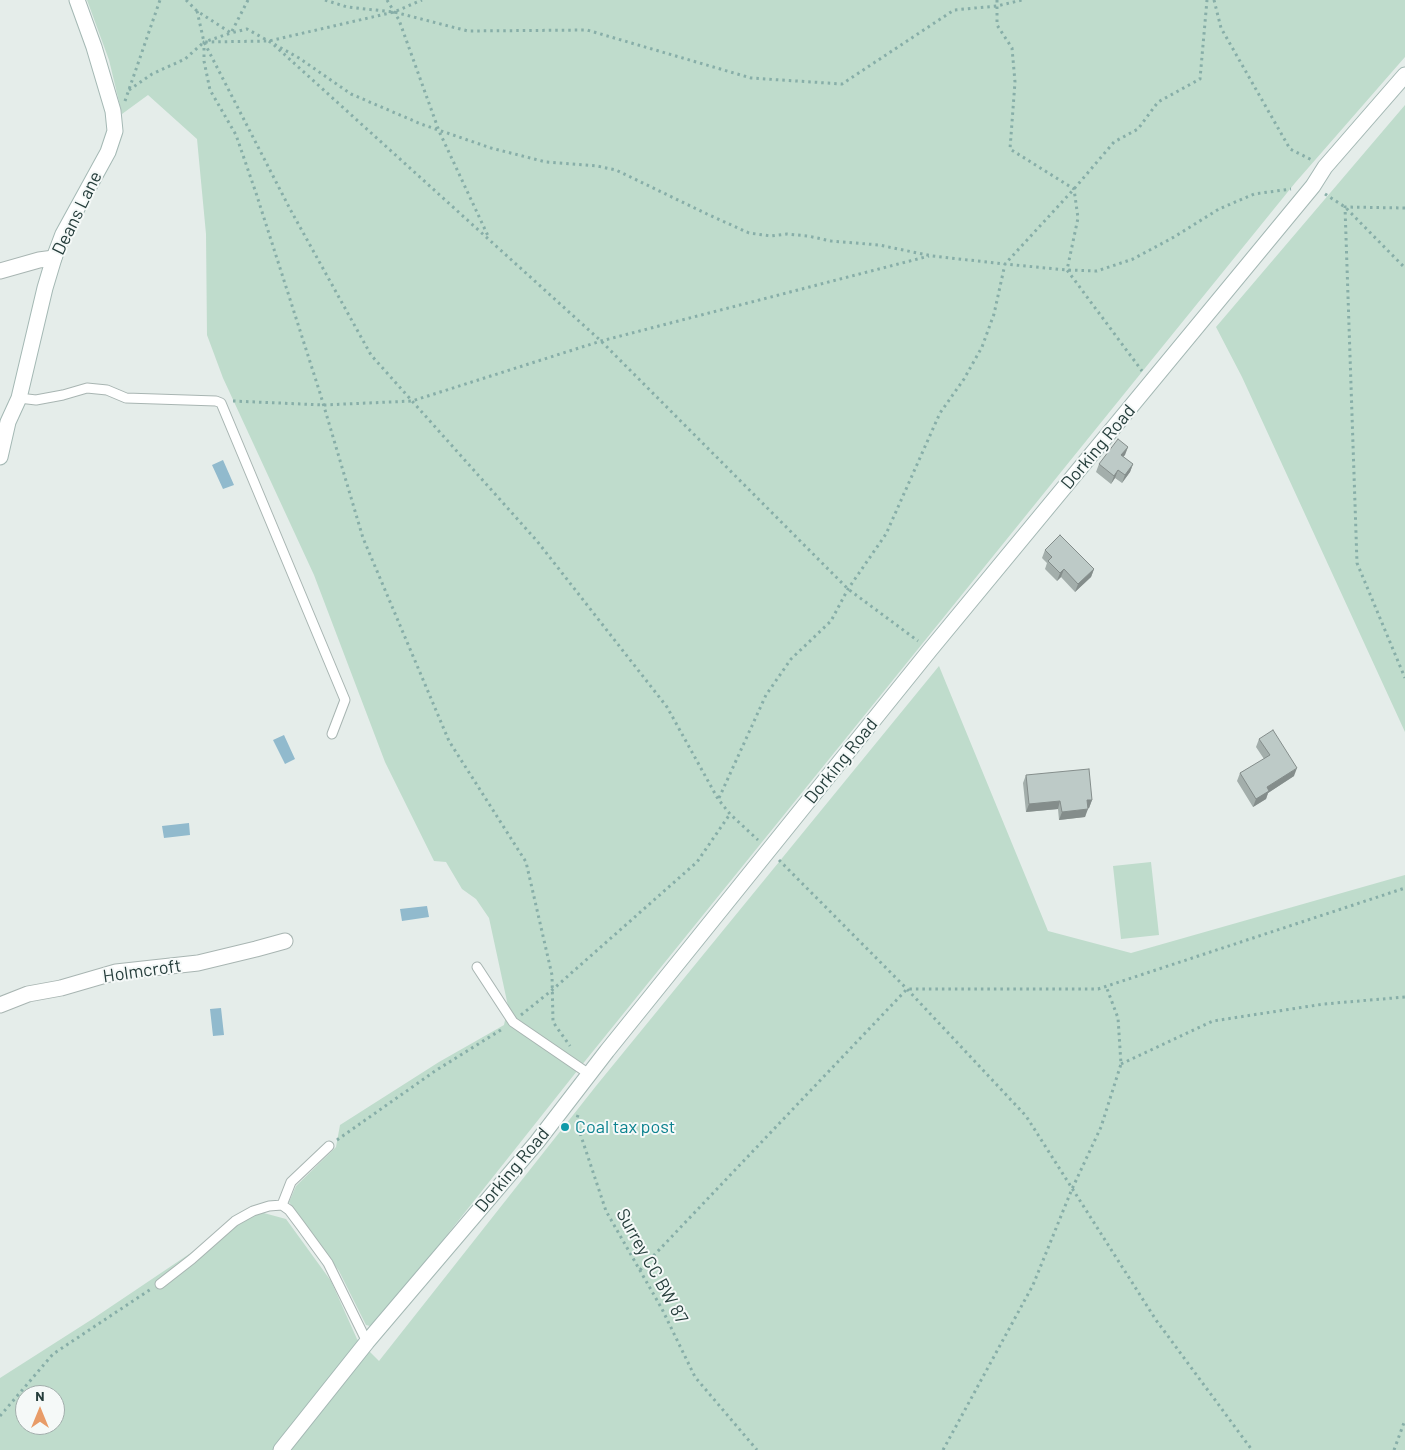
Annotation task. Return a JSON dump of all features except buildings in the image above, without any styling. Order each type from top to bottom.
[{"type":"main road","name":"Deans Lane","points":[[0,457],[8,422],[19,398],[54,258],[63,234],[108,152],[113,137],[115,125],[113,111],[94,47],[77,0]]},
{"type":"main road","name":"Dorking Road","points":[[281,1450],[367,1342],[537,1142],[589,1074],[930,650],[1313,186],[1325,168],[1405,75]]},
{"type":"main road","points":[[0,271],[39,260],[54,258]]},
{"type":"main road","name":"Holmcroft","points":[[0,1006],[28,994],[61,988],[116,972],[198,963],[285,941]]},
{"type":"lane","points":[[19,398],[36,400],[87,388],[107,390],[126,398],[212,401],[219,402],[224,407],[345,700],[332,734]]},
{"type":"lane","points":[[477,967],[513,1022],[589,1074]]},
{"type":"lane","points":[[282,1205],[291,1182],[329,1146]]},
{"type":"lane","points":[[160,1284],[235,1221],[253,1211],[269,1206],[282,1205],[289,1210],[328,1264],[367,1342]]},
{"type":"path","points":[[115,125],[123,108],[160,0]]},
{"type":"path","points":[[186,0],[197,11],[231,33]]},
{"type":"path","points":[[231,33],[248,0]]},
{"type":"path","points":[[325,0],[347,8],[394,12],[468,31],[587,30],[752,78],[842,84],[954,10],[997,6],[1022,0]]},
{"type":"path","points":[[387,0],[399,20],[439,131],[489,239]]},
{"type":"path","points":[[204,42],[269,41],[394,12],[422,0]]},
{"type":"path","points":[[997,0],[997,25],[1012,48],[1015,82],[1010,149],[1074,189]]},
{"type":"path","points":[[718,799],[766,694],[791,659],[831,621],[848,589],[886,534],[940,413],[964,379],[982,347],[994,314],[1005,264],[1114,142],[1138,129],[1158,102],[1200,79],[1207,0]]},
{"type":"path","points":[[1214,0],[1221,28],[1290,149],[1325,168]]},
{"type":"path","points":[[197,11],[204,42],[204,61],[210,90],[236,136],[324,405],[363,538],[449,741],[526,862],[552,975],[551,991],[554,1022],[574,1052]]},
{"type":"path","points":[[129,90],[152,74],[185,58],[204,42],[247,29],[299,58],[352,94],[439,131],[491,148],[546,162],[597,166],[616,170],[749,233],[771,236],[788,234],[808,236],[831,241],[879,245],[932,256],[1068,270],[1097,271],[1134,259],[1174,237],[1219,208],[1254,194],[1313,186],[1345,208],[1405,268]]},
{"type":"path","points":[[269,41],[601,341],[848,589],[930,650]]},
{"type":"path","points":[[204,42],[290,208],[371,355],[537,541],[667,707],[718,799],[730,814],[769,850],[908,989],[1026,1116],[1156,1320],[1252,1450]]},
{"type":"path","points":[[1074,189],[1078,218],[1068,270],[1151,383]]},
{"type":"path","points":[[1345,208],[1405,208]]},
{"type":"path","points":[[1345,208],[1357,562],[1405,678]]},
{"type":"path","points":[[212,401],[324,405],[412,401],[601,341],[932,256]]},
{"type":"path","points":[[329,1146],[435,1071],[513,1022],[551,991],[698,862],[730,814]]},
{"type":"path","points":[[640,1270],[908,989],[1098,989],[1405,888]]},
{"type":"path","points":[[943,1450],[1034,1285],[1072,1189],[1101,1126],[1121,1064],[1118,1018],[1106,986]]},
{"type":"path","points":[[1121,1064],[1213,1021],[1324,1004],[1405,997]]},
{"type":"path","name":"Surrey CC BW 87","points":[[578,1112],[576,1121],[606,1211],[662,1309],[695,1377],[757,1450]]},
{"type":"path","points":[[0,1416],[53,1354],[160,1284]]},
{"type":"path","points":[[1394,1450],[1405,1420]]},
{"type":"green space","points":[[87,0],[1405,0],[1405,57],[1295,183],[577,1071],[374,1327],[366,1325],[339,1271],[289,1202],[296,1186],[336,1147],[340,1125],[439,1062],[504,1025],[508,1006],[489,918],[476,899],[462,889],[446,862],[434,861],[385,762],[314,575],[223,378],[207,335],[206,234],[197,139],[148,95],[122,114],[109,60]]},
{"type":"green space","points":[[1405,105],[1405,732],[1242,377],[1216,327]]},
{"type":"green space","points":[[939,666],[1048,931],[1131,953],[1405,875],[1405,1450],[0,1450],[0,1378],[94,1318],[216,1236],[260,1212],[286,1219],[331,1281],[357,1339],[379,1361],[596,1086]]},
{"type":"green space","points":[[1151,862],[1159,935],[1121,939],[1113,866]]},
{"type":"water","points":[[223,460],[234,485],[223,489],[212,465]]},
{"type":"water","points":[[284,735],[295,759],[285,764],[273,740]]},
{"type":"water","points":[[189,823],[190,835],[164,838],[162,826]]},
{"type":"water","points":[[427,906],[429,917],[402,921],[400,909]]},
{"type":"water","points":[[221,1008],[224,1035],[213,1036],[210,1009]]},
{"type":"place","name":"Coal tax post","points":[[565,1127]]}]
